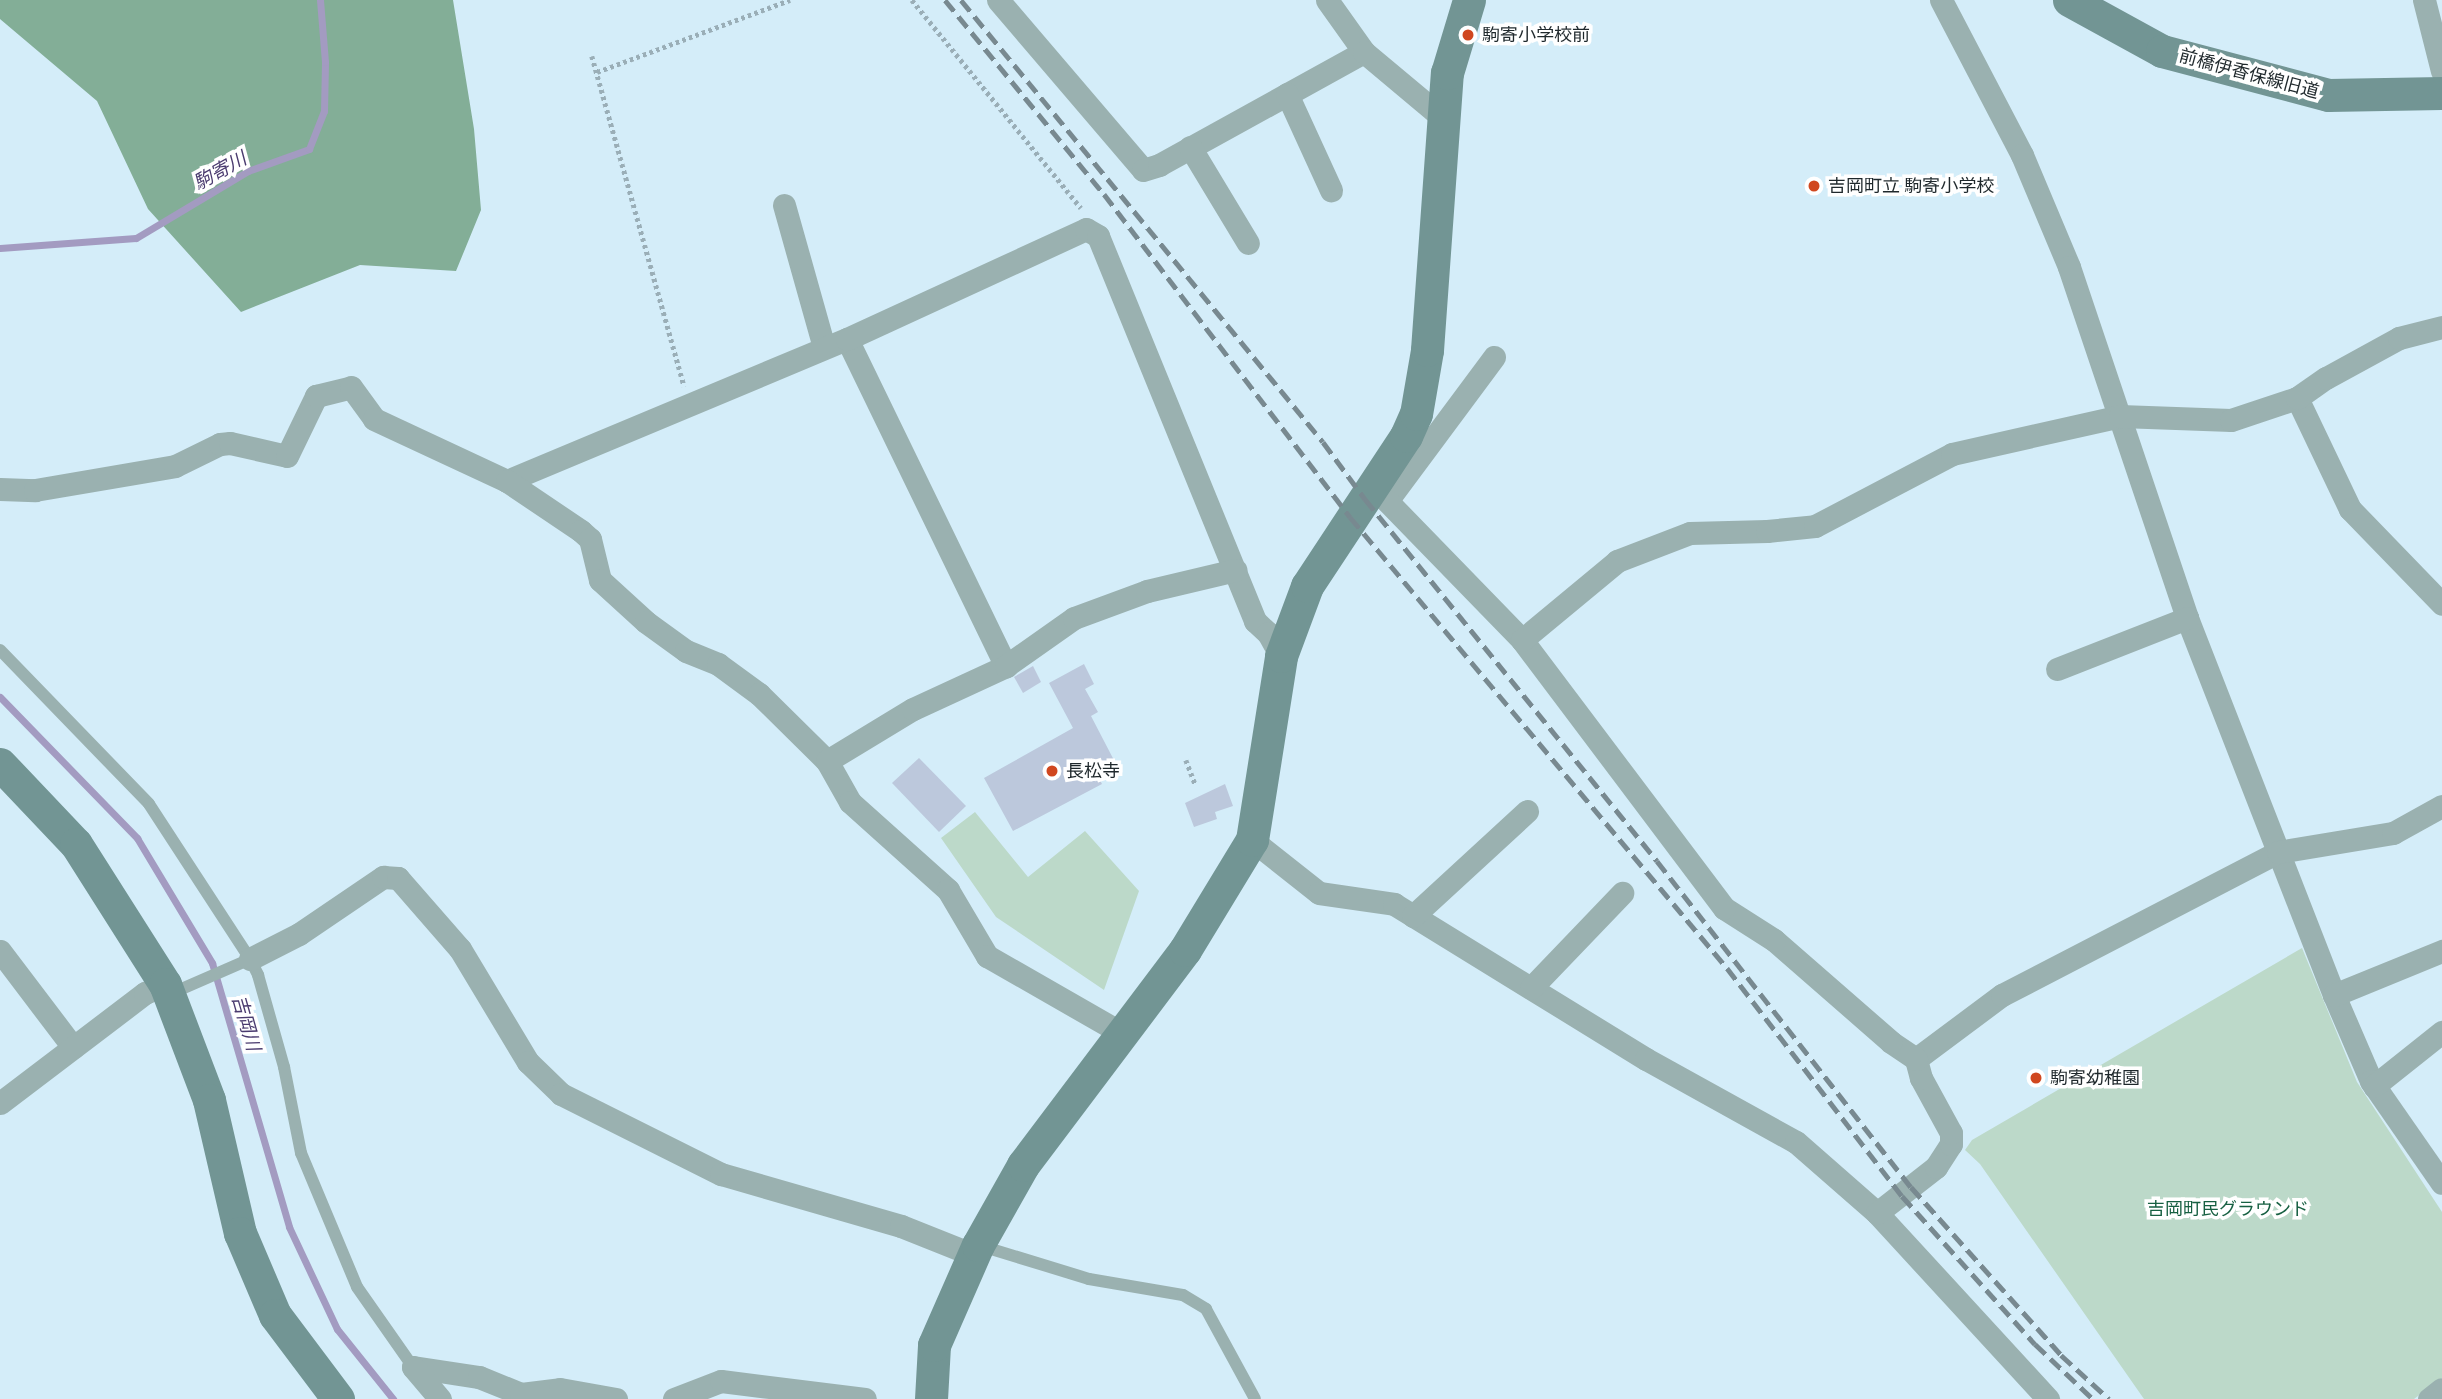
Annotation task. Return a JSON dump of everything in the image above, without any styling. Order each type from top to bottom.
[{"type":"street","points":[[998,0],[1143,170],[1363,52]]},
{"type":"street","points":[[1327,0],[1363,52],[1443,118]]},
{"type":"street","points":[[1469,0],[1447,73],[1427,350],[1427,423],[1387,501],[1522,640],[1724,908],[1774,940],[1891,1042],[1916,1059],[1921,1078],[1951,1133],[1951,1144],[1936,1167],[1877,1213]]},
{"type":"street","points":[[1941,0],[2022,155],[2069,267],[2187,618],[2334,995],[2374,1086],[2442,1183]]},
{"type":"street","name":"前橋伊香保線旧道","points":[[2069,0],[2162,51],[2328,95],[2442,93]]},
{"type":"street","points":[[2424,0],[2442,71]]},
{"type":"street","points":[[1287,94],[1331,190]]},
{"type":"street","points":[[1190,147],[1248,243]]},
{"type":"street","points":[[784,205],[824,347]]},
{"type":"street","points":[[507,481],[847,339],[1086,229],[1094,234],[1103,249],[1255,621],[1268,633],[1281,656]]},
{"type":"street","points":[[1522,640],[1617,562],[1690,533],[1767,531],[1815,526],[1952,454],[2120,416],[2231,421],[2297,398],[2326,378],[2399,338],[2442,327]]},
{"type":"street","points":[[847,339],[1006,666]]},
{"type":"street","points":[[931,1399],[934,1345],[976,1250],[1023,1165],[1185,950],[1252,840],[1281,656],[1307,586],[1406,436],[1427,423],[1494,357]]},
{"type":"street","points":[[0,489],[34,489],[176,466],[220,444],[230,443],[287,456],[316,396],[351,387],[374,419],[507,481],[590,539],[600,580],[646,622],[686,651],[718,664],[759,694],[827,761],[850,802],[948,890],[986,956],[1123,1034]]},
{"type":"street","points":[[2297,398],[2350,509],[2437,595]]},
{"type":"street","points":[[827,761],[913,709],[1006,666],[1074,618],[1147,592],[1236,570]]},
{"type":"street","points":[[2057,669],[2187,618]]},
{"type":"street","points":[[0,764],[76,844],[175,988],[209,1100],[240,1233],[275,1315],[338,1399]]},
{"type":"street","points":[[1916,1059],[2002,995],[2278,852],[2393,833],[2442,806]]},
{"type":"street","points":[[1413,916],[1527,811]]},
{"type":"street","points":[[1252,840],[1319,893],[1394,904],[1646,1059],[1796,1142],[1877,1213],[2048,1399]]},
{"type":"street","points":[[244,961],[299,934],[383,877],[398,878],[460,949],[528,1062],[561,1094],[720,1174],[976,1250]]},
{"type":"street","points":[[1531,988],[1622,893]]},
{"type":"street","points":[[0,951],[73,1047]]},
{"type":"street","points":[[2334,995],[2442,951]]},
{"type":"street","points":[[3,1093],[73,1047],[145,993],[175,988]]},
{"type":"street","points":[[2374,1086],[2442,1032]]},
{"type":"street","points":[[413,1367],[440,1399]]},
{"type":"street","points":[[413,1367],[479,1377],[521,1394],[560,1389],[617,1399]]},
{"type":"street","points":[[674,1399],[720,1381],[865,1399]]},
{"type":"street","points":[[2429,1399],[2442,1389]]},
{"type":"lane","points":[[0,650],[149,804],[244,961],[258,975],[284,1067],[301,1153],[357,1287],[413,1367]]},
{"type":"lane","points":[[175,988],[244,961]]},
{"type":"lane","points":[[976,1250],[1089,1279],[1183,1295],[1206,1309],[1255,1399]]},
{"type":"path","points":[[597,72],[790,0]]},
{"type":"path","points":[[912,0],[1078,201],[1094,234]]},
{"type":"path","points":[[592,56],[689,406]]},
{"type":"path","points":[[1186,760],[1195,784]]},
{"type":"green space","points":[[0,0],[453,0],[474,129],[481,210],[456,271],[360,265],[241,312],[148,209],[97,101],[0,19]]},
{"type":"green space","points":[[975,812],[1028,877],[1085,831],[1139,891],[1104,990],[996,917],[941,838]]},
{"type":"green space","name":"吉岡町民グラウンド","points":[[2302,948],[2357,1082],[2442,1212],[2442,1378],[2414,1399],[2144,1399],[1980,1164],[1965,1150],[1972,1140]]},
{"type":"building","name":"長松寺","points":[[1084,664],[1094,684],[1085,689],[1098,712],[1091,716],[1117,766],[1098,776],[1102,784],[1013,831],[984,778],[1073,728],[1049,683]]},
{"type":"building","points":[[1033,666],[1041,682],[1023,693],[1014,677]]},
{"type":"building","points":[[919,758],[966,806],[939,832],[892,783]]},
{"type":"building","points":[[1225,784],[1233,806],[1215,812],[1217,819],[1194,827],[1185,803]]},
{"type":"waterway","name":"駒寄川","points":[[0,248],[136,238],[248,171],[309,149],[324,111],[325,62],[320,0]]},
{"type":"waterway","name":"吉岡川","points":[[0,697],[137,838],[212,963],[289,1227],[337,1329],[393,1399]]},
{"type":"railway","points":[[945,0],[1104,194],[1350,517],[1727,968],[1902,1196],[2035,1344],[2093,1399]]},
{"type":"railway","points":[[961,0],[1323,442],[1365,499],[1657,861],[1911,1187],[2061,1355],[2109,1399]]},
{"type":"place","name":"駒寄小学校前","points":[[1468,35]]},
{"type":"place","name":"吉岡町立 駒寄小学校","points":[[1814,186]]},
{"type":"place","name":"長松寺","points":[[1052,771]]},
{"type":"place","name":"駒寄幼稚園","points":[[2036,1078]]}]
